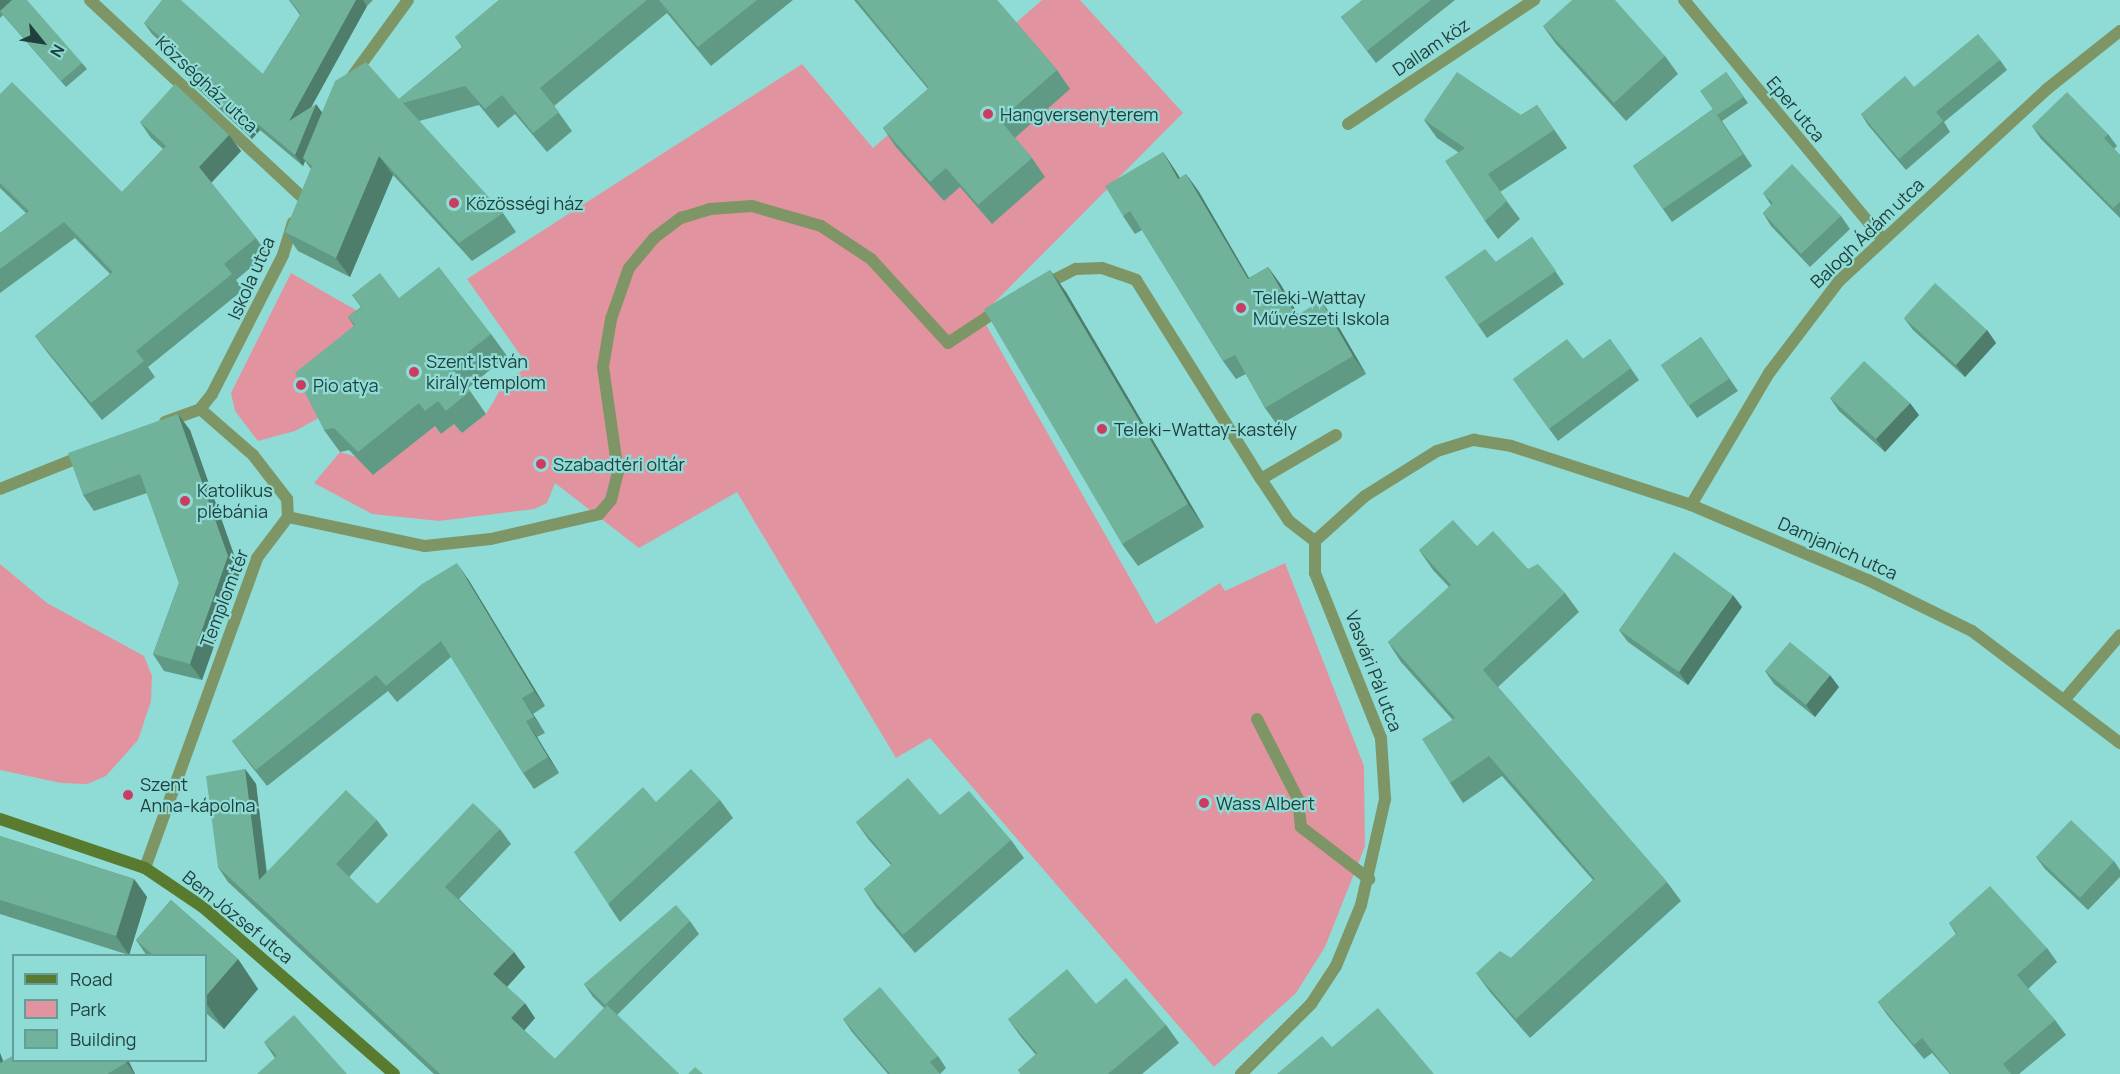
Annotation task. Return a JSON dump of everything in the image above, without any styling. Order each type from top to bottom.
[{"type":"street","name":"Községház utca","points":[[90,0],[303,190]]},
{"type":"street","points":[[343,93],[408,0]]},
{"type":"street","name":"Dallam köz","points":[[1348,124],[1534,0]]},
{"type":"street","name":"Eper utca","points":[[1684,0],[1883,240]]},
{"type":"street","name":"Balogh Ádám utca","points":[[1692,505],[1801,326],[1883,240],[2047,89],[2120,31]]},
{"type":"street","name":"Iskola utca","points":[[200,409],[238,351],[283,255],[303,190]]},
{"type":"street","points":[[156,426],[200,409],[253,455],[287,500],[288,518],[425,546],[491,539],[599,514],[611,500],[618,472],[603,367],[611,319],[625,278],[654,238],[681,218],[710,209],[762,208],[821,226],[871,259],[948,343],[1023,295],[1076,269],[1102,268],[1136,280],[1261,479],[1290,521],[1315,541]]},
{"type":"street","points":[[1261,479],[1336,435]]},
{"type":"street","name":"Damjanich utca","points":[[1315,541],[1365,496],[1437,451],[1474,440],[1511,446],[1692,505],[1868,580],[1972,632],[2065,699],[2120,743]]},
{"type":"street","points":[[0,489],[100,449]]},
{"type":"street","name":"Templom tér","points":[[145,868],[256,558],[288,518]]},
{"type":"street","name":"Vasvári Pál utca","points":[[1241,1074],[1311,1004],[1330,975],[1368,879],[1386,769],[1381,738],[1315,573],[1315,541]]},
{"type":"street","points":[[2065,699],[2120,635]]},
{"type":"street","points":[[1257,719],[1298,799],[1301,827],[1368,879]]},
{"type":"street","name":"Bem József utca","points":[[0,819],[145,868],[204,908],[394,1074]]},
{"type":"green space","points":[[1042,0],[1080,0],[1183,113],[981,316],[1156,624],[1220,583],[1225,591],[1285,563],[1364,766],[1365,846],[1325,947],[1296,993],[1214,1067],[930,738],[896,758],[737,492],[639,548],[555,483],[547,503],[534,509],[439,521],[372,514],[314,483],[340,452],[357,457],[435,426],[441,434],[454,424],[462,433],[486,414],[503,385],[528,366],[467,279],[802,64],[873,148]]},
{"type":"green space","points":[[291,273],[368,317],[324,415],[295,431],[258,441],[235,411],[231,393]]},
{"type":"green space","points":[[0,564],[47,603],[144,656],[152,676],[151,701],[138,740],[106,776],[87,784],[61,783],[0,770]]},
{"type":"building","points":[[12,0],[27,0],[82,63],[61,81],[0,11]]},
{"type":"building","points":[[162,0],[181,0],[263,74],[301,14],[290,0],[356,0],[289,121],[316,104],[295,155],[252,119],[244,127],[189,77],[196,69],[144,23]]},
{"type":"building","points":[[499,0],[647,0],[540,88],[559,112],[533,133],[502,95],[485,109],[465,86],[403,103],[503,213],[459,243],[379,156],[336,258],[285,232],[312,166],[303,158],[335,81],[366,62],[399,99],[463,47],[455,37]]},
{"type":"building","points":[[659,0],[757,0],[698,47]]},
{"type":"building","points":[[857,0],[997,0],[1057,70],[1000,120],[1032,158],[978,205],[946,168],[930,182],[883,128],[929,88]]},
{"type":"building","points":[[1362,0],[1431,0],[1367,51],[1341,17]]},
{"type":"building","points":[[1572,0],[1615,0],[1665,56],[1614,103],[1543,26]]},
{"type":"building","points":[[1978,34],[2000,60],[1936,112],[1943,121],[1899,159],[1861,114],[1905,76],[1914,87]]},
{"type":"building","points":[[1457,72],[1521,115],[1537,105],[1554,130],[1488,174],[1507,201],[1485,221],[1445,161],[1465,148],[1424,120]]},
{"type":"building","points":[[1726,72],[1744,97],[1717,115],[1700,91]]},
{"type":"building","points":[[12,82],[122,192],[166,146],[140,122],[175,84],[229,135],[199,167],[256,238],[224,264],[232,274],[136,351],[144,361],[91,403],[35,336],[113,272],[64,222],[0,269],[0,233],[29,211],[0,183],[0,94]]},
{"type":"building","points":[[2067,92],[2108,134],[2104,138],[2120,155],[2120,202],[2113,208],[2032,126]]},
{"type":"building","points":[[1713,109],[1743,154],[1663,209],[1633,166]]},
{"type":"building","name":"Teleki-Wattay Művészeti Iskola","points":[[1163,152],[1178,179],[1186,174],[1248,279],[1268,267],[1296,316],[1321,301],[1353,356],[1265,408],[1235,355],[1223,361],[1130,211],[1123,216],[1105,186]]},
{"type":"building","points":[[1792,164],[1841,216],[1801,254],[1763,213],[1773,203],[1763,193]]},
{"type":"building","points":[[1532,237],[1556,271],[1478,325],[1445,277],[1485,249],[1496,262]]},
{"type":"building","name":"Szent István király templom","points":[[439,267],[491,334],[451,366],[470,391],[446,411],[438,401],[425,411],[419,403],[358,452],[334,428],[324,430],[295,373],[355,325],[348,317],[362,307],[352,295],[380,273],[399,298]]},
{"type":"building","name":"Teleki–Wattay-kastély","points":[[1050,270],[1188,504],[1122,544],[984,309]]},
{"type":"building","points":[[1935,283],[1987,330],[1956,365],[1904,318]]},
{"type":"building","points":[[1701,337],[1729,379],[1688,406],[1661,365]]},
{"type":"building","points":[[1567,339],[1583,359],[1610,339],[1631,368],[1549,429],[1513,379]]},
{"type":"building","points":[[1864,361],[1910,403],[1876,439],[1830,398]]},
{"type":"building","name":"Katolikus plébánia","points":[[178,414],[228,556],[190,664],[153,654],[179,583],[140,474],[83,495],[68,453]]},
{"type":"building","points":[[1453,520],[1477,546],[1493,531],[1528,569],[1538,564],[1565,593],[1483,670],[1667,882],[1516,1019],[1476,973],[1500,951],[1511,958],[1595,879],[1489,756],[1450,783],[1422,739],[1455,718],[1388,642],[1451,585],[1419,550]]},
{"type":"building","points":[[1674,552],[1733,595],[1679,672],[1619,630]]},
{"type":"building","points":[[457,563],[534,691],[522,698],[534,717],[526,721],[548,757],[523,773],[441,641],[386,686],[376,675],[256,770],[232,741],[422,584]]},
{"type":"building","points":[[1790,642],[1830,675],[1806,705],[1765,671]]},
{"type":"building","points":[[245,769],[259,880],[346,790],[377,820],[336,864],[377,904],[473,803],[500,829],[445,887],[514,952],[493,974],[525,1003],[511,1018],[555,1059],[607,1005],[679,1074],[440,1074],[218,867],[206,776]]},
{"type":"building","points":[[691,769],[720,800],[608,904],[574,852],[643,787],[656,802]]},
{"type":"building","points":[[908,778],[940,815],[969,791],[1011,840],[903,935],[864,889],[892,864],[856,822]]},
{"type":"building","points":[[2071,820],[2114,861],[2080,898],[2036,857]]},
{"type":"building","points":[[0,836],[134,879],[116,936],[0,900]]},
{"type":"building","points":[[1990,886],[2047,948],[2017,975],[2055,1020],[2003,1064],[2011,1074],[1951,1074],[1922,1038],[1914,1045],[1878,1002],[1957,933],[1949,923]]},
{"type":"building","points":[[171,900],[238,959],[207,995],[207,954],[152,954],[136,940]]},
{"type":"building","points":[[676,905],[690,921],[605,1005],[584,984]]},
{"type":"building","points":[[1067,969],[1096,1004],[1126,978],[1166,1025],[1108,1074],[1021,1074],[1018,1070],[1037,1053],[1008,1019]]},
{"type":"building","points":[[880,987],[938,1056],[930,1062],[940,1074],[890,1074],[843,1019]]},
{"type":"building","points":[[1378,1008],[1434,1074],[1277,1074],[1322,1036],[1332,1047]]},
{"type":"building","points":[[294,1015],[347,1074],[257,1074],[277,1056],[264,1042]]},
{"type":"building","points":[[12,1056],[12,1062],[126,1063],[107,1074],[0,1074],[0,1063]]},
{"type":"building","points":[[695,1067],[703,1074],[688,1074]]},
{"type":"place","name":"Hangversenyterem","points":[[988,114]]},
{"type":"place","name":"Közösségi ház","points":[[454,203]]},
{"type":"place","name":"Teleki-Wattay Művészeti Iskola","points":[[1241,308]]},
{"type":"place","name":"Szent István király templom","points":[[414,372]]},
{"type":"place","name":"Pio atya","points":[[301,385]]},
{"type":"place","name":"Teleki–Wattay-kastély","points":[[1102,429]]},
{"type":"place","name":"Szabadtéri oltár","points":[[541,464]]},
{"type":"place","name":"Katolikus plébánia","points":[[185,501]]},
{"type":"place","name":"Szent Anna-kápolna","points":[[128,795]]},
{"type":"place","name":"Wass Albert","points":[[1204,803]]}]
